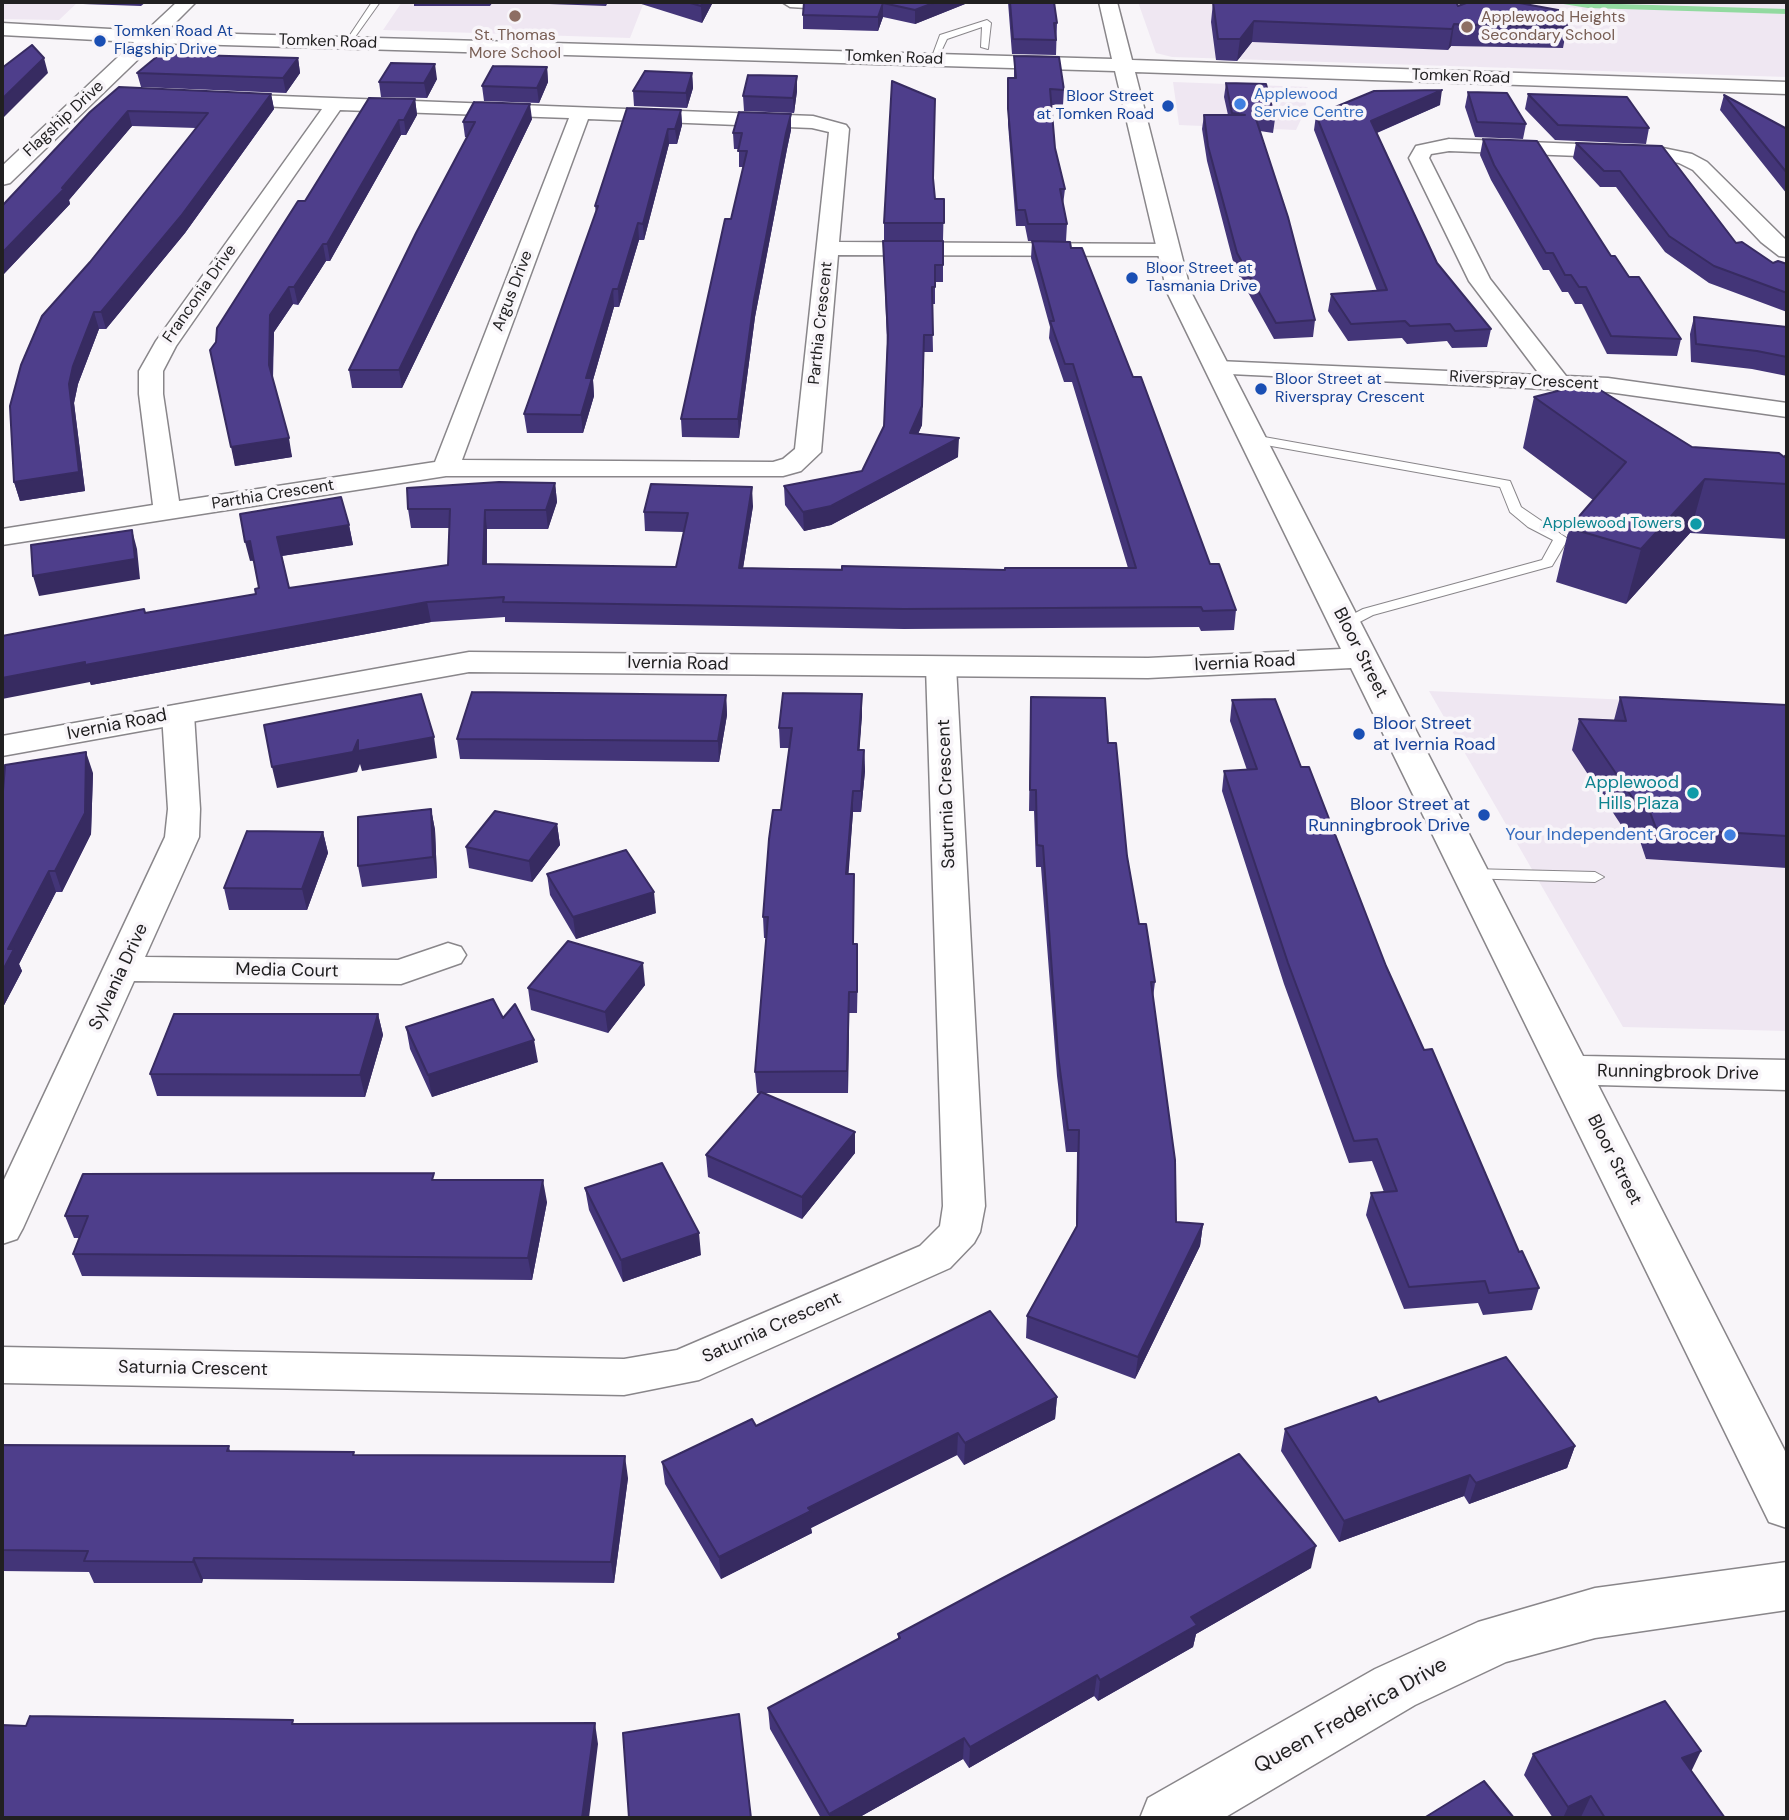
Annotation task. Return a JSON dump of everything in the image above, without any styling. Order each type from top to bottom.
[{"type":"street","name":"Flagship Drive","points":[[2,178],[187,2]]},
{"type":"street","points":[[790,2],[839,5],[851,2]]},
{"type":"street","name":"Bloor Street","points":[[1108,2],[1179,292],[1569,1070],[1781,1475]]},
{"type":"street","name":"Tomken Road","points":[[2,29],[150,36],[1787,88]]},
{"type":"street","points":[[90,94],[120,96]]},
{"type":"street","name":"Parthia Crescent","points":[[2,537],[446,468],[774,470],[792,466],[808,452],[841,132],[834,126],[813,122],[201,99]]},
{"type":"street","name":"Franconia Drive","points":[[167,511],[150,394],[151,371],[164,346],[335,104]]},
{"type":"street","name":"Argus Drive","points":[[446,468],[580,114]]},
{"type":"street","points":[[1558,382],[1480,281],[1419,158],[1423,150],[1449,145],[1658,153],[1685,158],[1700,166],[1769,237],[1787,251]]},
{"type":"street","points":[[828,248],[1167,250]]},
{"type":"street","name":"Riverspray Crescent","points":[[1217,368],[1558,382],[1665,391],[1787,410]]},
{"type":"street","name":"Ivernia Road","points":[[2,747],[469,662],[1148,668],[1362,658]]},
{"type":"street","name":"Saturnia Crescent","points":[[2,1365],[624,1377],[683,1367],[935,1257],[959,1232],[964,1206],[942,666]]},
{"type":"street","name":"Sylvania Drive","points":[[2,1228],[182,837],[184,809],[178,714]]},
{"type":"street","name":"Media Court","points":[[123,969],[401,972],[448,955]]},
{"type":"street","name":"Runningbrook Drive","points":[[1569,1070],[1787,1075]]},
{"type":"street","name":"Queen Frederica Drive","points":[[1169,1818],[1395,1687],[1497,1640],[1595,1613],[1787,1586]]},
{"type":"lane","points":[[347,42],[376,2]]},
{"type":"lane","points":[[933,60],[943,37],[987,23],[985,47]]},
{"type":"lane","points":[[1252,439],[1444,471],[1504,484],[1515,509],[1533,524],[1561,539],[1547,563],[1368,612],[1345,624]]},
{"type":"lane","points":[[1470,874],[1595,877]]},
{"type":"shaded area","points":[[2,2],[78,2],[59,20],[2,19]]},
{"type":"shaded area","name":"St. Thomas More School","points":[[402,2],[644,2],[630,38],[383,30]]},
{"type":"shaded area","name":"Applewood Heights Secondary School","points":[[1138,2],[1787,2],[1787,77],[1172,57],[1156,53]]},
{"type":"shaded area","points":[[1173,82],[1308,87],[1305,111],[1296,130],[1179,125]]},
{"type":"shaded area","points":[[1429,691],[1787,707],[1787,1031],[1623,1027]]},
{"type":"green space","points":[[1551,2],[1787,9],[1787,14],[1588,8]]},
{"type":"building","points":[[687,2],[703,2],[701,6]]},
{"type":"building","points":[[804,2],[936,2],[915,10],[883,3],[878,17],[803,15]]},
{"type":"building","points":[[1010,2],[1054,2],[1056,40],[1013,39]]},
{"type":"building","points":[[1213,2],[1456,2],[1458,6],[1469,2],[1514,2],[1569,12],[1567,27],[1454,24],[1452,29],[1254,21],[1240,39],[1218,39]]},
{"type":"building","points":[[32,45],[44,58],[2,99],[2,68]]},
{"type":"building","points":[[160,54],[298,58],[283,78],[137,73]]},
{"type":"building","points":[[1014,56],[1059,57],[1064,90],[1050,89],[1055,148],[1065,189],[1060,189],[1067,224],[1028,224],[1025,210],[1017,210],[1008,109],[1008,78],[1016,78]]},
{"type":"building","points":[[391,63],[435,64],[424,83],[379,82]]},
{"type":"building","points":[[493,66],[547,67],[537,88],[482,86]]},
{"type":"building","points":[[645,71],[692,73],[686,93],[633,91]]},
{"type":"building","points":[[748,75],[797,76],[793,98],[743,96]]},
{"type":"building","points":[[892,81],[935,99],[933,178],[935,199],[944,199],[944,223],[884,223]]},
{"type":"building","points":[[1226,83],[1266,84],[1275,119],[1255,116],[1288,217],[1315,320],[1276,323],[1237,253],[1208,146],[1204,115],[1245,115],[1232,113]]},
{"type":"building","points":[[119,87],[271,94],[181,216],[101,312],[94,312],[73,366],[69,384],[79,472],[14,482],[10,406],[21,365],[42,316],[90,262],[208,113],[128,111],[62,188],[65,188],[2,253],[2,206],[90,112]]},
{"type":"building","points":[[1442,90],[1371,121],[1437,263],[1491,329],[1455,331],[1450,324],[1410,326],[1405,321],[1351,324],[1331,294],[1387,290],[1316,115],[1374,91]]},
{"type":"building","points":[[1468,92],[1507,93],[1526,124],[1477,122]]},
{"type":"building","points":[[1528,94],[1627,97],[1649,128],[1558,125]]},
{"type":"building","points":[[1724,95],[1787,129],[1787,173]]},
{"type":"building","points":[[369,98],[415,99],[404,120],[399,120],[327,244],[323,244],[294,287],[289,287],[270,315],[269,365],[289,438],[231,447],[210,350],[216,342],[217,328],[298,201],[305,201]]},
{"type":"building","points":[[474,102],[530,104],[399,370],[349,370],[416,233],[475,122],[463,122]]},
{"type":"building","points":[[627,108],[681,110],[675,129],[668,129],[643,224],[638,223],[618,289],[613,289],[586,378],[592,378],[581,415],[524,414],[598,206],[595,206]]},
{"type":"building","points":[[739,112],[791,114],[754,300],[738,419],[681,419],[725,219],[731,219],[747,151],[738,151],[742,133],[733,133]]},
{"type":"building","points":[[1483,139],[1537,141],[1611,256],[1615,256],[1629,277],[1639,277],[1681,339],[1611,336],[1586,287],[1579,287],[1571,275],[1565,275],[1553,253],[1546,253],[1494,165]]},
{"type":"building","points":[[1576,143],[1662,146],[1736,243],[1742,242],[1773,263],[1778,261],[1787,264],[1787,293],[1714,266],[1669,236],[1620,171],[1604,171]]},
{"type":"building","points":[[883,241],[943,241],[943,265],[935,265],[935,287],[932,287],[933,335],[924,335],[922,406],[910,433],[959,438],[831,506],[803,512],[784,486],[862,471],[884,426],[888,335]]},
{"type":"building","points":[[1032,241],[1070,242],[1071,248],[1082,248],[1133,377],[1141,377],[1210,564],[1219,564],[1236,610],[1203,611],[1201,607],[904,609],[503,602],[504,597],[427,602],[2,678],[2,636],[144,609],[145,613],[256,594],[255,589],[259,588],[250,541],[245,542],[240,514],[341,497],[349,525],[277,537],[289,588],[448,565],[450,509],[408,509],[407,488],[499,482],[555,483],[546,510],[485,510],[483,564],[676,567],[688,513],[644,512],[651,484],[752,487],[739,568],[1136,568],[1073,364],[1065,364],[1050,321],[1054,321]]},
{"type":"building","points":[[1694,317],[1787,327],[1787,357],[1696,344]]},
{"type":"building","points":[[1589,383],[1692,447],[1779,453],[1784,457],[1787,454],[1787,484],[1705,479],[1641,549],[1569,528],[1626,462],[1534,397]]},
{"type":"building","points":[[132,530],[135,559],[33,576],[31,545]]},
{"type":"building","points":[[472,692],[726,695],[718,741],[457,739]]},
{"type":"building","points":[[783,693],[862,694],[858,750],[864,750],[861,791],[853,791],[846,874],[854,874],[853,944],[857,944],[857,992],[849,992],[847,1071],[755,1072],[768,917],[763,917],[769,839],[773,810],[781,810],[792,728],[779,728]]},
{"type":"building","points":[[421,694],[434,737],[358,751],[358,740],[353,752],[272,767],[264,725]]},
{"type":"building","points":[[1031,697],[1105,698],[1108,743],[1116,743],[1127,856],[1139,924],[1146,924],[1155,982],[1151,982],[1175,1160],[1176,1222],[1203,1224],[1138,1357],[1027,1316],[1077,1226],[1079,1130],[1068,1130],[1058,1055],[1043,846],[1037,845],[1036,790],[1030,790]]},
{"type":"building","name":"Applewood Hills Plaza","points":[[1620,697],[1787,705],[1787,836],[1656,828],[1647,804],[1636,803],[1579,719],[1626,721]]},
{"type":"building","points":[[1275,699],[1301,767],[1309,767],[1386,966],[1424,1050],[1432,1049],[1519,1252],[1522,1251],[1539,1288],[1489,1293],[1485,1281],[1409,1287],[1371,1193],[1397,1191],[1377,1139],[1354,1141],[1288,963],[1224,771],[1257,769],[1232,700]]},
{"type":"building","points":[[86,752],[85,813],[55,871],[49,871],[8,949],[14,949],[2,972],[2,804],[5,765]]},
{"type":"building","points":[[431,809],[433,857],[358,866],[358,817]]},
{"type":"building","points":[[495,811],[557,824],[529,861],[466,847]]},
{"type":"building","points":[[247,831],[323,832],[302,889],[224,888]]},
{"type":"building","points":[[626,850],[654,892],[573,917],[547,874]]},
{"type":"building","points":[[568,941],[643,963],[605,1012],[528,988]]},
{"type":"building","points":[[493,999],[503,1018],[515,1004],[534,1040],[428,1075],[406,1027]]},
{"type":"building","points":[[174,1014],[378,1014],[360,1075],[150,1074]]},
{"type":"building","points":[[761,1092],[855,1132],[802,1197],[706,1155]]},
{"type":"building","points":[[662,1163],[699,1233],[621,1260],[585,1188]]},
{"type":"building","points":[[434,1173],[432,1180],[543,1180],[528,1258],[73,1254],[88,1216],[65,1216],[83,1174]]},
{"type":"building","points":[[990,1311],[1057,1397],[965,1443],[958,1433],[808,1508],[811,1511],[719,1557],[662,1462],[752,1419],[756,1426]]},
{"type":"building","points":[[1506,1357],[1575,1446],[1476,1483],[1470,1475],[1344,1521],[1285,1429],[1376,1397],[1379,1402]]},
{"type":"building","points":[[2,1445],[229,1446],[227,1451],[354,1452],[353,1455],[625,1456],[611,1562],[194,1558],[193,1562],[84,1561],[88,1551],[2,1550]]},
{"type":"building","points":[[1239,1454],[1316,1546],[1191,1617],[1197,1625],[1100,1680],[1097,1675],[970,1747],[964,1738],[829,1814],[768,1708],[900,1638],[898,1634]]},
{"type":"building","points":[[1665,1701],[1701,1751],[1682,1758],[1725,1818],[1605,1818],[1591,1796],[1568,1807],[1533,1754]]},
{"type":"building","points":[[739,1714],[751,1818],[629,1818],[623,1733]]},
{"type":"building","points":[[30,1716],[293,1720],[292,1724],[595,1723],[582,1818],[2,1818],[2,1725],[26,1726]]},
{"type":"building","points":[[1484,1781],[1514,1818],[1424,1818]]},
{"type":"place","name":"St. Thomas More School","points":[[515,16]]},
{"type":"place","name":"Applewood Heights Secondary School","points":[[1467,27]]},
{"type":"place","name":"Tomken Road At Flagship Drive","points":[[100,41]]},
{"type":"place","name":"Applewood Service Centre","points":[[1240,104]]},
{"type":"place","name":"Bloor Street at Tomken Road","points":[[1168,106]]},
{"type":"place","name":"Bloor Street at Tasmania Drive","points":[[1132,278]]},
{"type":"place","name":"Bloor Street at Riverspray Crescent","points":[[1261,389]]},
{"type":"place","name":"Applewood Towers","points":[[1696,524]]},
{"type":"place","name":"Bloor Street at Ivernia Road","points":[[1359,734]]},
{"type":"place","name":"Applewood Hills Plaza","points":[[1693,793]]},
{"type":"place","name":"Bloor Street at Runningbrook Drive","points":[[1484,815]]},
{"type":"place","name":"Your Independent Grocer","points":[[1730,835]]}]
